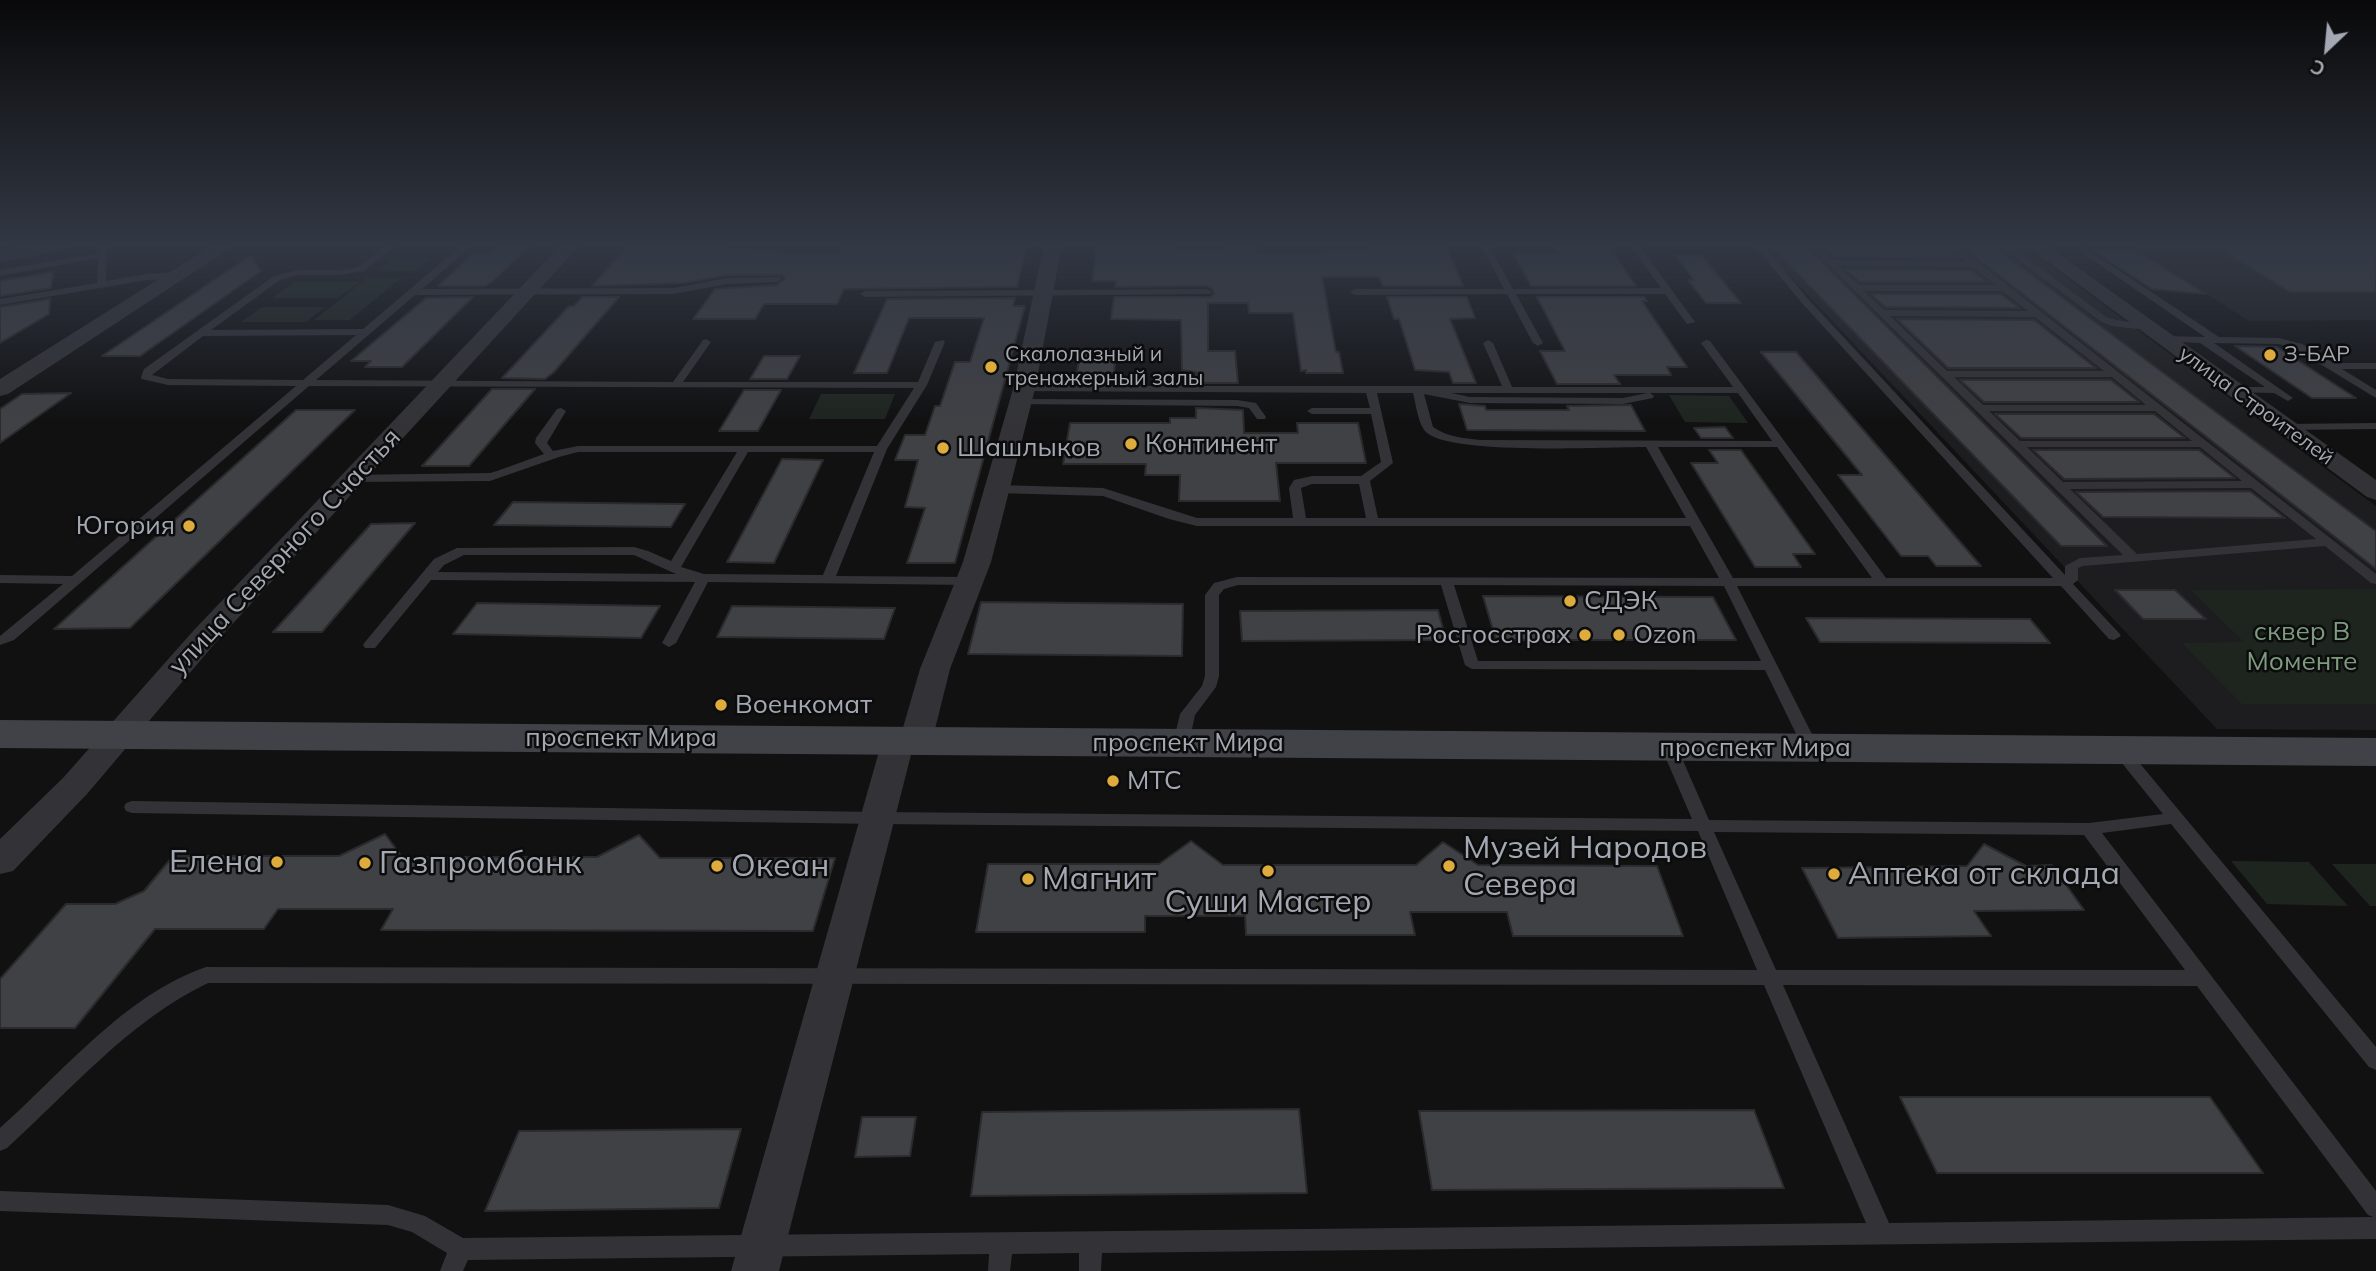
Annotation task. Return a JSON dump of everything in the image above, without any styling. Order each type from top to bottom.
[{"type":"main road","name":"проспект Мира","points":[[0,734],[2376,752]]},
{"type":"street","points":[[1,388],[133,304]]},
{"type":"street","name":"улица Северного Счастья","points":[[0,861],[75,786],[205,636],[515,304]]},
{"type":"street","points":[[758,1258],[877,818],[971,581],[1022,395],[1041,304]]},
{"type":"street","name":"улица Строителей","points":[[2116,304],[2376,492]]},
{"type":"lane","points":[[243,304],[148,371],[146,377],[154,381],[168,382],[922,384]]},
{"type":"lane","points":[[0,641],[399,304]]},
{"type":"lane","points":[[1518,304],[1538,343]]},
{"type":"lane","points":[[1677,304],[1690,322]]},
{"type":"lane","points":[[1808,304],[2114,636]]},
{"type":"lane","points":[[1873,304],[2132,556]]},
{"type":"lane","points":[[2026,304],[2376,580]]},
{"type":"lane","points":[[2084,304],[2112,323],[2155,333],[2202,340],[2270,340],[2290,343],[2376,395]]},
{"type":"lane","points":[[2164,304],[2217,340]]},
{"type":"lane","points":[[1882,313],[2039,314]]},
{"type":"lane","points":[[202,333],[366,332]]},
{"type":"lane","points":[[2202,340],[2288,398]]},
{"type":"lane","points":[[676,385],[706,342]]},
{"type":"lane","points":[[828,580],[881,449],[922,384],[940,342]]},
{"type":"lane","points":[[1488,342],[1508,389]]},
{"type":"lane","points":[[1706,343],[1738,390],[1882,582]]},
{"type":"lane","points":[[2331,366],[2376,366]]},
{"type":"lane","points":[[1944,374],[2114,374]]},
{"type":"lane","points":[[1022,395],[1371,389],[1738,390]]},
{"type":"lane","points":[[1300,522],[1295,488],[1298,483],[1312,480],[1364,480],[1387,463],[1371,389]]},
{"type":"lane","points":[[1417,389],[1470,400],[1623,401],[1676,390]]},
{"type":"lane","points":[[1417,389],[1428,428],[1436,434],[1458,440],[1480,443],[1778,444]]},
{"type":"lane","points":[[2234,390],[2276,390]]},
{"type":"lane","points":[[1022,395],[1237,403],[1252,405],[1261,417]]},
{"type":"lane","points":[[1980,408],[2157,408]]},
{"type":"lane","points":[[550,454],[541,443],[541,438],[561,411]]},
{"type":"lane","points":[[1312,411],[1376,411]]},
{"type":"lane","points":[[2285,427],[2376,426]]},
{"type":"lane","points":[[1650,444],[1728,583],[1811,748]]},
{"type":"lane","points":[[2016,444],[2203,444]]},
{"type":"lane","points":[[353,478],[490,477],[550,454],[578,449],[881,449]]},
{"type":"lane","points":[[674,568],[745,449]]},
{"type":"lane","points":[[1364,480],[1373,522]]},
{"type":"lane","points":[[2059,486],[2254,484]]},
{"type":"lane","points":[[997,489],[1103,492],[1170,516],[1197,522],[1694,522]]},
{"type":"lane","points":[[1181,743],[1188,714],[1209,687],[1212,676],[1212,595],[1219,586],[1237,581],[2064,582],[2073,577],[2072,566],[2075,564],[2132,556],[2328,542]]},
{"type":"lane","points":[[369,645],[439,562],[462,551],[684,552]]},
{"type":"lane","points":[[634,551],[657,557],[688,575],[704,578]]},
{"type":"lane","points":[[427,576],[971,581]]},
{"type":"lane","points":[[669,643],[704,578]]},
{"type":"lane","points":[[0,579],[75,580]]},
{"type":"lane","points":[[1446,582],[1472,665],[1769,666]]},
{"type":"lane","points":[[1669,747],[1882,1233]]},
{"type":"lane","points":[[2120,750],[2376,1061]]},
{"type":"lane","points":[[132,807],[877,818],[2089,829],[2176,818]]},
{"type":"lane","points":[[2089,829],[2376,1208]]},
{"type":"lane","points":[[0,1140],[147,1007],[177,987],[206,975],[2202,978]]},
{"type":"lane","points":[[0,1201],[388,1214],[417,1223],[461,1249],[758,1258],[1002,1243],[2376,1228]]},
{"type":"lane","points":[[1090,1271],[1091,1242]]},
{"type":"lane","points":[[999,1271],[1002,1243]]},
{"type":"lane","points":[[451,1271],[461,1249]]},
{"type":"shaded area","points":[[1817,304],[2102,304],[2376,506],[2376,730],[2217,729]]},
{"type":"shaded area","points":[[2223,304],[2376,304],[2376,320],[2249,321]]},
{"type":"green space","points":[[334,304],[369,304],[350,320],[314,320]]},
{"type":"green space","points":[[262,307],[325,307],[306,322],[241,322]]},
{"type":"green space","points":[[821,394],[895,394],[885,419],[809,419]]},
{"type":"green space","points":[[1669,395],[1729,396],[1748,423],[1685,422]]},
{"type":"green space","name":"сквер В Моменте","points":[[2376,589],[2376,704],[2242,704],[2182,643],[2244,642],[2191,590]]},
{"type":"green space","points":[[2231,861],[2309,862],[2348,906],[2267,904]]},
{"type":"green space","points":[[2332,864],[2376,864],[2376,906],[2370,906]]},
{"type":"building","points":[[50,304],[49,314],[0,343],[0,307]]},
{"type":"building","points":[[178,304],[214,304],[140,356],[102,356]]},
{"type":"building","points":[[418,304],[466,304],[402,367],[365,367],[371,361],[351,361]]},
{"type":"building","points":[[613,304],[545,379],[502,378],[569,306]]},
{"type":"building","points":[[704,304],[764,304],[755,319],[693,319]]},
{"type":"building","points":[[885,304],[1025,306],[955,563],[907,563],[925,508],[905,507],[918,460],[895,460],[905,435],[925,435],[935,406],[940,406],[955,362],[970,362],[984,318],[909,318],[887,373],[854,373]]},
{"type":"building","points":[[1113,304],[1208,304],[1208,351],[1235,351],[1238,383],[1196,383],[1196,372],[1182,370],[1181,320],[1111,319]]},
{"type":"building","points":[[1248,304],[1327,304],[1343,373],[1301,371],[1293,313],[1249,313]]},
{"type":"building","points":[[1389,304],[1470,304],[1475,318],[1450,319],[1476,383],[1453,383],[1449,372],[1415,370],[1399,319],[1394,319]]},
{"type":"building","points":[[1541,304],[1644,304],[1687,367],[1667,367],[1671,375],[1614,375],[1620,384],[1557,384],[1540,351],[1565,351]]},
{"type":"building","points":[[1827,304],[1865,304],[2107,546],[2061,546]]},
{"type":"building","points":[[1882,304],[2015,304],[2020,308],[1885,307]]},
{"type":"building","points":[[2036,304],[2071,304],[2376,531],[2376,569]]},
{"type":"building","points":[[1897,319],[2034,320],[2096,368],[1948,368]]},
{"type":"building","points":[[2235,346],[2277,347],[2356,398],[2312,398]]},
{"type":"building","points":[[1080,352],[1116,352],[1114,373],[1077,373]]},
{"type":"building","points":[[1761,352],[1796,352],[1981,566],[1936,566],[1928,556],[1901,556],[1838,475],[1862,475]]},
{"type":"building","points":[[764,356],[800,356],[787,379],[750,379]]},
{"type":"building","points":[[1960,380],[2111,380],[2139,402],[1984,402]]},
{"type":"building","points":[[492,389],[535,389],[469,466],[422,466]]},
{"type":"building","points":[[744,390],[781,390],[758,431],[719,431]]},
{"type":"building","points":[[71,393],[0,443],[0,409],[22,394]]},
{"type":"building","points":[[1459,404],[1485,406],[1486,410],[1569,410],[1567,406],[1631,405],[1645,431],[1467,430]]},
{"type":"building","points":[[1196,408],[1243,410],[1244,433],[1298,433],[1297,423],[1358,423],[1366,463],[1276,463],[1280,501],[1179,501],[1180,475],[1145,475],[1146,464],[1063,464],[1070,423],[1170,423],[1170,418],[1196,418]]},
{"type":"building","points":[[296,410],[355,410],[130,628],[54,629]]},
{"type":"building","points":[[1995,414],[2154,414],[2185,438],[2021,438]]},
{"type":"building","points":[[1725,427],[1733,438],[1701,438],[1694,428]]},
{"type":"building","points":[[1709,450],[1741,450],[1815,554],[1793,554],[1801,567],[1755,567],[1691,463],[1718,463]]},
{"type":"building","points":[[2033,450],[2199,450],[2235,478],[2064,479]]},
{"type":"building","points":[[782,459],[823,460],[774,563],[727,562]]},
{"type":"building","points":[[2250,491],[2285,518],[2103,517],[2076,492]]},
{"type":"building","points":[[513,502],[685,504],[671,527],[494,525]]},
{"type":"building","points":[[415,523],[322,632],[273,632],[371,524]]},
{"type":"building","points":[[2115,590],[2175,590],[2206,619],[2143,619]]},
{"type":"building","points":[[1483,596],[1713,597],[1736,640],[1496,640]]},
{"type":"building","points":[[981,602],[1183,604],[1182,656],[968,654]]},
{"type":"building","points":[[477,603],[660,606],[641,638],[453,634]]},
{"type":"building","points":[[732,606],[895,608],[884,639],[717,637]]},
{"type":"building","points":[[1438,610],[1446,640],[1242,641],[1240,611]]},
{"type":"building","points":[[1806,618],[2030,619],[2050,643],[1820,642]]},
{"type":"building","points":[[385,834],[402,857],[597,857],[639,835],[660,858],[835,858],[813,931],[381,930],[393,909],[278,909],[264,929],[155,929],[75,1028],[0,1028],[0,979],[66,904],[115,904],[144,891],[173,856],[339,856]]},
{"type":"building","points":[[1191,841],[1223,865],[1416,865],[1443,842],[1478,865],[1657,866],[1683,936],[1513,936],[1507,912],[1410,912],[1415,935],[1246,935],[1245,916],[1145,916],[1145,932],[976,932],[988,864],[1159,864]]},
{"type":"building","points":[[1984,844],[2026,866],[2052,865],[2084,910],[1974,911],[1991,936],[1838,938],[1802,868],[1967,866]]},
{"type":"building","points":[[1900,1097],[2210,1097],[2263,1173],[1937,1173]]},
{"type":"building","points":[[1299,1109],[1307,1193],[971,1196],[982,1112]]},
{"type":"building","points":[[1754,1110],[1784,1188],[1432,1190],[1419,1111]]},
{"type":"building","points":[[862,1117],[916,1117],[910,1156],[855,1157]]},
{"type":"building","points":[[741,1129],[719,1208],[485,1211],[519,1131]]},
{"type":"place","name":"З-БАР","points":[[2270,355]]},
{"type":"place","name":"Скалолазный и тренажерный залы","points":[[991,367]]},
{"type":"place","name":"Континент","points":[[1131,444]]},
{"type":"place","name":"Шашлыков","points":[[943,448]]},
{"type":"place","name":"Югория","points":[[189,526]]},
{"type":"place","name":"СДЭК","points":[[1570,601]]},
{"type":"place","name":"Росгосстрах","points":[[1585,635]]},
{"type":"place","name":"Ozon","points":[[1619,635]]},
{"type":"place","name":"Военкомат","points":[[721,705]]},
{"type":"place","name":"МТС","points":[[1113,781]]},
{"type":"place","name":"Елена","points":[[277,862]]},
{"type":"place","name":"Газпромбанк","points":[[365,863]]},
{"type":"place","name":"Океан","points":[[717,866]]},
{"type":"place","name":"Музей Народов Севера","points":[[1449,866]]},
{"type":"place","name":"Суши Мастер","points":[[1268,871]]},
{"type":"place","name":"Аптека от склада","points":[[1834,874]]},
{"type":"place","name":"Магнит","points":[[1028,879]]}]
